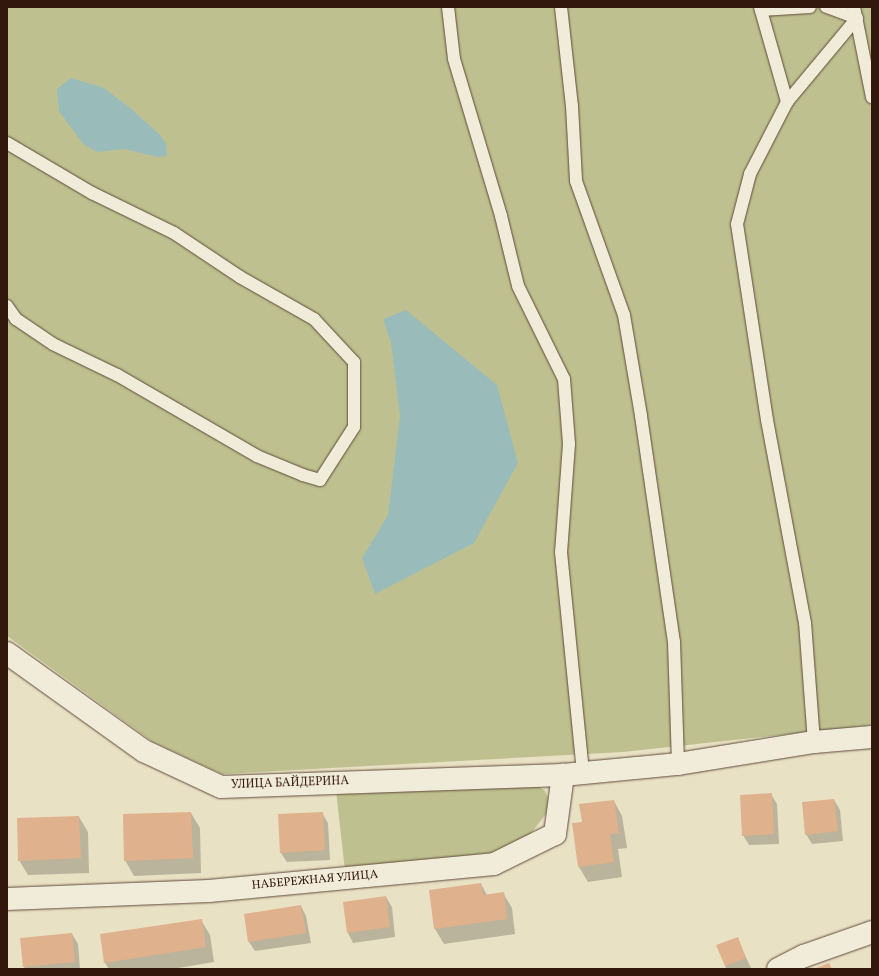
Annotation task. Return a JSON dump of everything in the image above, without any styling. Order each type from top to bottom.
[{"type":"street","name":"УЛИЦА БАЙДЕРИНА","points":[[7,653],[144,751],[221,786],[573,774],[678,764],[814,742],[872,737]]},
{"type":"street","name":"НАБЕРЕЖНАЯ УЛИЦА","points":[[7,899],[209,892],[494,864],[555,834],[573,774]]},
{"type":"street","points":[[778,969],[804,956],[872,932]]},
{"type":"lane","points":[[448,7],[454,59],[501,216],[518,286],[564,379],[569,444],[561,552],[573,774]]},
{"type":"lane","points":[[561,7],[572,106],[576,181],[624,315],[641,416],[674,642],[678,764]]},
{"type":"lane","points":[[787,102],[761,8],[810,7]]},
{"type":"lane","points":[[826,7],[855,12]]},
{"type":"lane","points":[[855,12],[872,97]]},
{"type":"lane","points":[[814,742],[805,623],[767,420],[738,224],[750,174],[787,102],[855,12]]},
{"type":"lane","points":[[7,143],[92,193],[174,233],[240,277],[314,319],[354,362],[354,427],[320,480],[303,475],[257,456],[117,375],[53,344],[16,319],[7,306]]},
{"type":"green space","points":[[7,7],[872,7],[872,725],[623,752],[222,774],[153,742],[7,636]]},
{"type":"green space","points":[[533,782],[545,791],[550,801],[546,814],[528,837],[492,857],[345,871],[336,791]]},
{"type":"water","points":[[71,78],[104,88],[130,108],[161,136],[166,144],[167,156],[158,157],[124,149],[97,152],[83,144],[59,111],[57,89]]},
{"type":"water","points":[[406,310],[497,385],[518,463],[474,543],[375,594],[362,558],[388,515],[400,416],[391,343],[383,319]]},
{"type":"building","points":[[772,793],[774,834],[742,836],[740,795]]},
{"type":"building","points":[[834,799],[838,831],[805,835],[802,802]]},
{"type":"building","points":[[614,800],[619,833],[610,834],[614,862],[578,867],[572,823],[582,822],[579,804]]},
{"type":"building","points":[[191,812],[193,858],[124,861],[123,814]]},
{"type":"building","points":[[323,812],[325,850],[280,853],[278,814]]},
{"type":"building","points":[[79,816],[81,858],[18,861],[17,818]]},
{"type":"building","points":[[481,883],[483,895],[504,892],[507,919],[434,929],[429,890]]},
{"type":"building","points":[[386,896],[390,927],[347,933],[343,902]]},
{"type":"building","points":[[301,905],[306,933],[248,942],[244,914]]},
{"type":"building","points":[[202,919],[206,947],[104,963],[100,934]]},
{"type":"building","points":[[72,933],[75,962],[23,967],[20,938]]},
{"type":"building","points":[[738,937],[746,958],[725,966],[716,945]]},
{"type":"building","points":[[829,963],[832,969],[814,969]]}]
